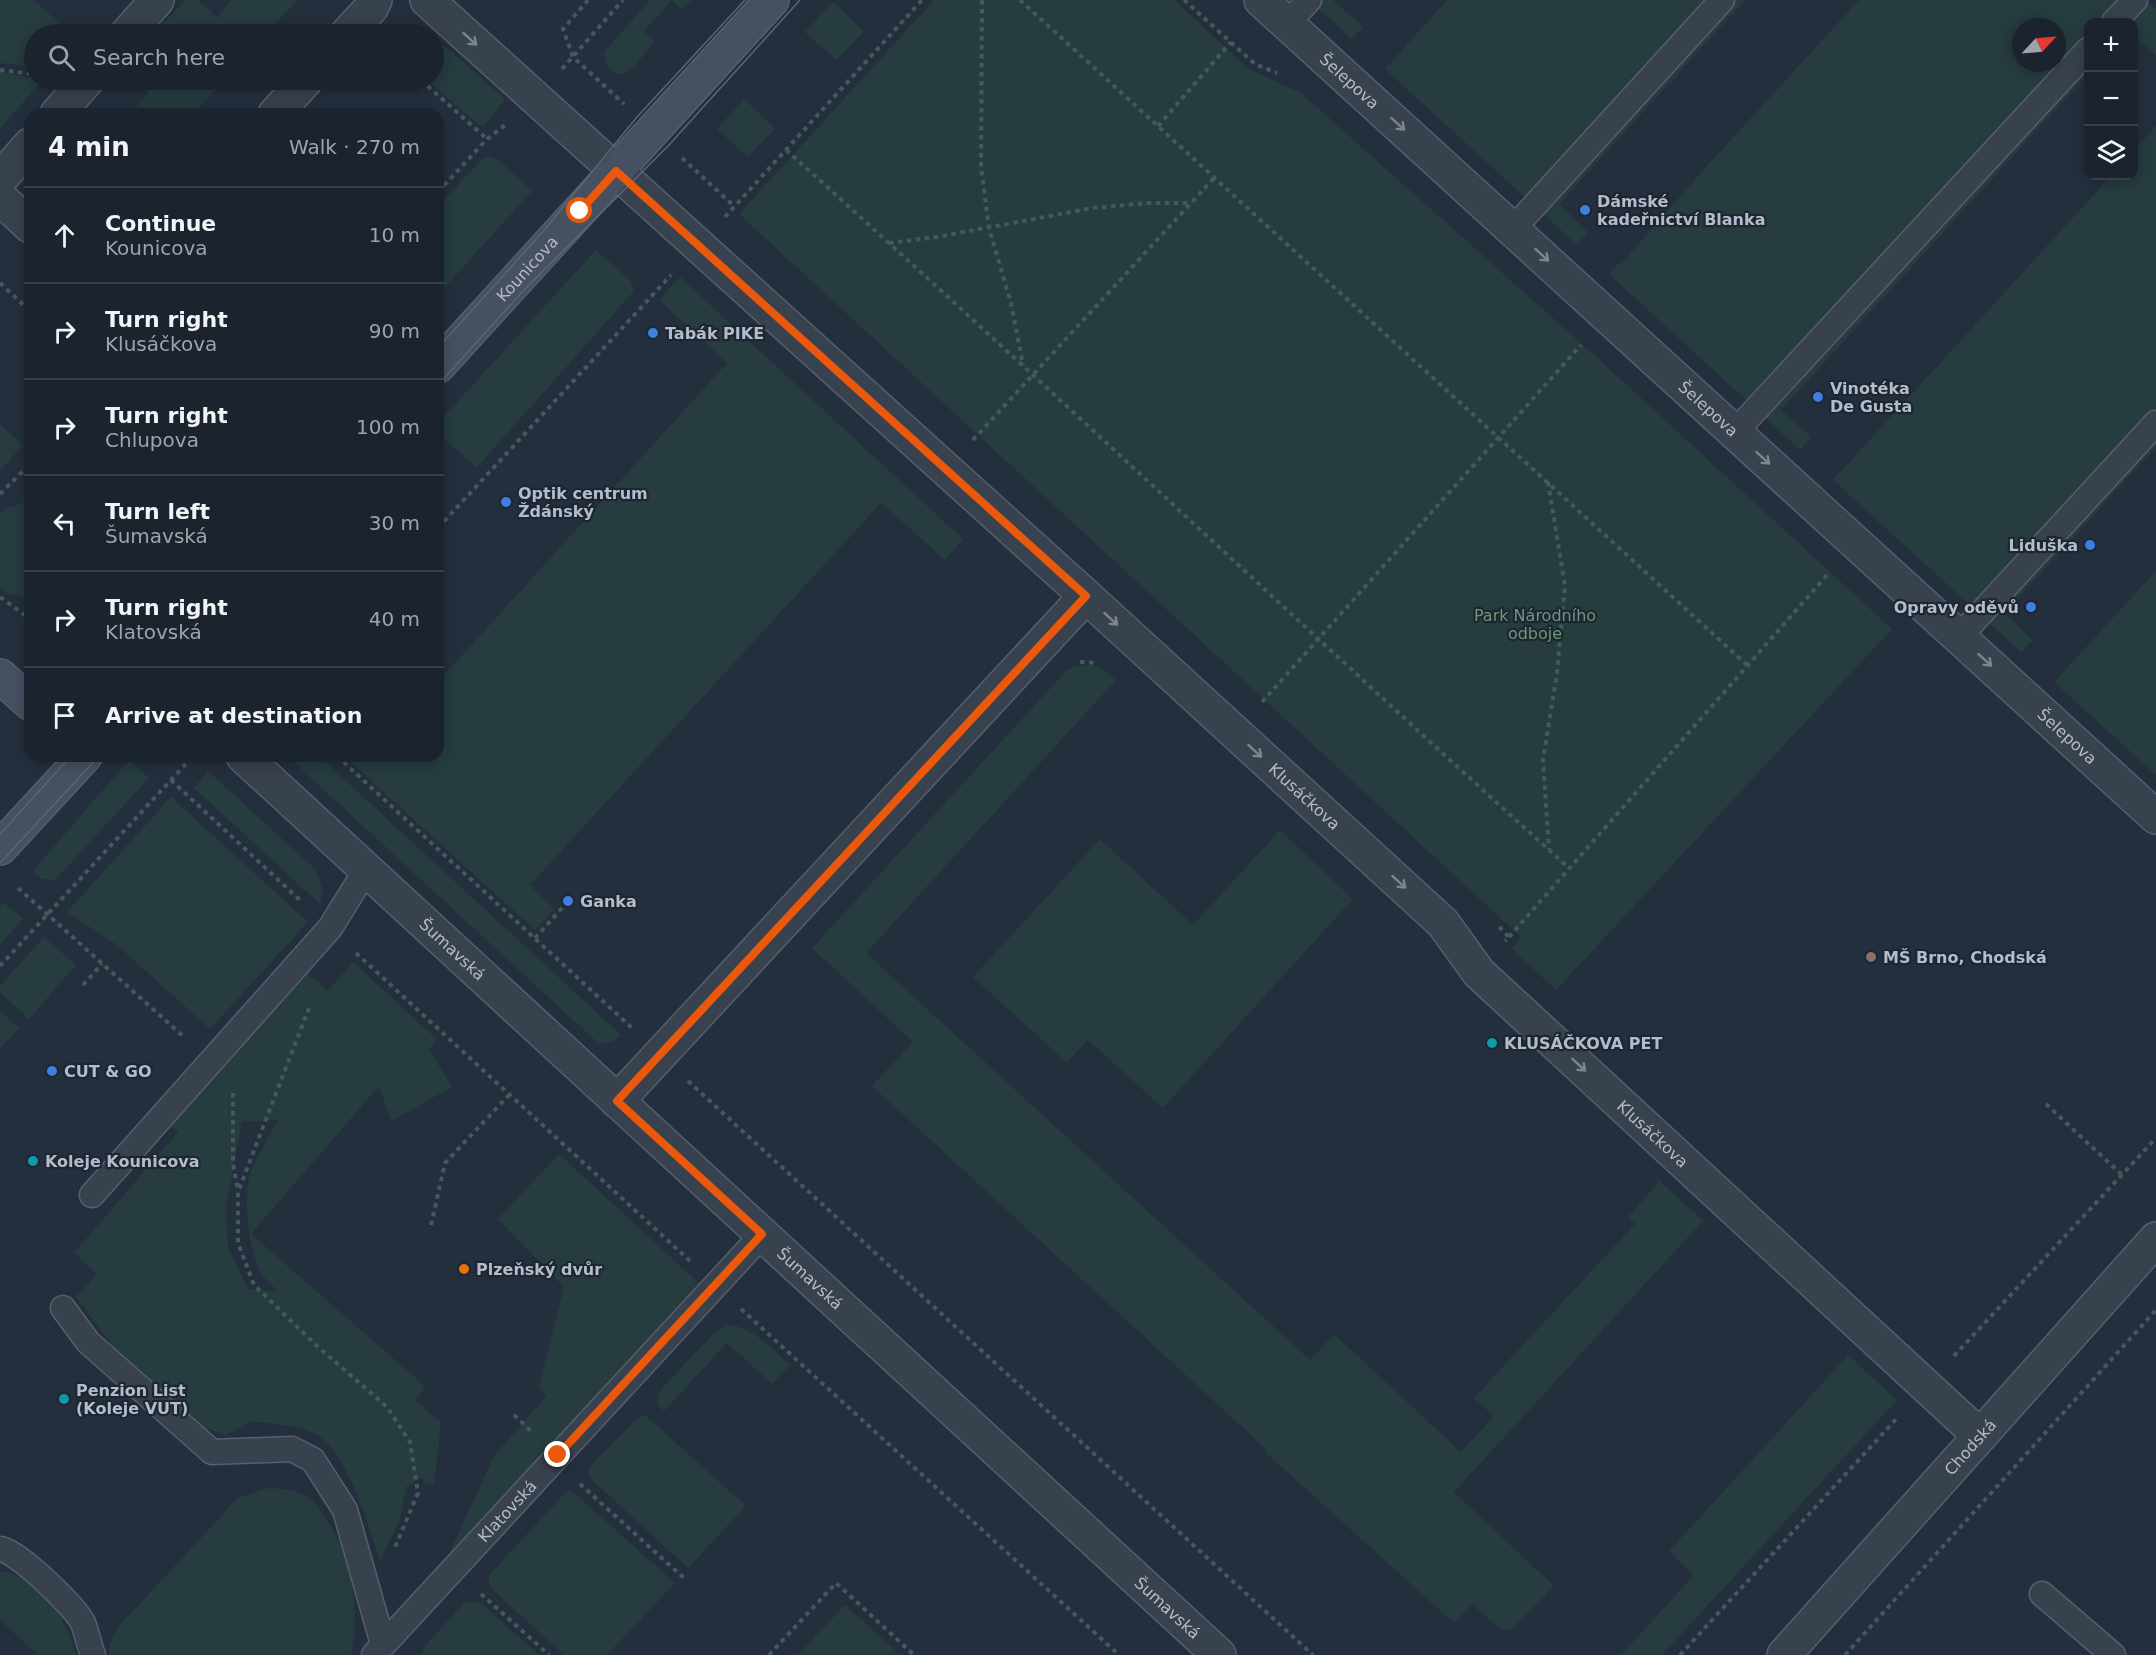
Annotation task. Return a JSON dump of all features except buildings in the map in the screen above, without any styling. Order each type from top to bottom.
[{"type":"street","points":[[136,24],[157,0]]},
{"type":"street","points":[[356,24],[375,0]]},
{"type":"street","points":[[427,0],[616,171]]},
{"type":"street","name":"Kounicova","points":[[444,359],[772,0]]},
{"type":"street","name":"Šelepova","points":[[1261,0],[2156,817]]},
{"type":"street","points":[[62,108],[78,90]]},
{"type":"street","points":[[280,108],[297,90]]},
{"type":"street","points":[[0,179],[24,152]]},
{"type":"street","name":"Klusáčkova","points":[[616,171],[1443,923],[1479,973],[1980,1436]]},
{"type":"street","points":[[0,198],[24,220]]},
{"type":"street","points":[[617,1101],[1086,596]]},
{"type":"street","points":[[0,676],[24,698]]},
{"type":"street","points":[[0,848],[79,762]]},
{"type":"street","name":"Šumavská","points":[[249,762],[1219,1655]]},
{"type":"street","name":"Chodská","points":[[1784,1655],[2156,1239]]},
{"type":"lane","points":[[1287,24],[1309,0]]},
{"type":"lane","points":[[1513,229],[1722,0]]},
{"type":"lane","points":[[2118,18],[2135,0]]},
{"type":"lane","points":[[1735,432],[2084,54]]},
{"type":"lane","points":[[1959,637],[2156,423]]},
{"type":"lane","points":[[92,1195],[330,928],[366,870]]},
{"type":"lane","name":"Klatovská","points":[[378,1650],[762,1234]]},
{"type":"lane","points":[[63,1308],[88,1342],[212,1452],[292,1449],[313,1460],[345,1510],[372,1603],[378,1650]]},
{"type":"lane","points":[[0,1549],[15,1555],[72,1606],[83,1623],[93,1655]]},
{"type":"lane","points":[[2042,1594],[2113,1655]]},
{"type":"path","points":[[569,47],[563,29],[588,0]]},
{"type":"path","points":[[726,216],[922,0]]},
{"type":"path","points":[[982,0],[981,167],[989,228],[1011,303],[1023,366]]},
{"type":"path","points":[[1020,0],[1747,665]]},
{"type":"path","points":[[1184,0],[1239,50]]},
{"type":"path","points":[[1158,126],[1231,42]]},
{"type":"path","points":[[0,70],[24,73]]},
{"type":"path","points":[[432,90],[487,140]]},
{"type":"path","points":[[786,150],[1569,868]]},
{"type":"path","points":[[971,442],[1214,178]]},
{"type":"path","points":[[889,243],[937,237],[1093,208],[1148,203],[1192,203]]},
{"type":"path","points":[[444,521],[676,269]]},
{"type":"path","points":[[0,283],[24,305]]},
{"type":"path","points":[[1258,706],[1586,340]]},
{"type":"path","points":[[0,494],[24,470]]},
{"type":"path","points":[[1548,482],[1565,586],[1557,673],[1543,760],[1549,850]]},
{"type":"path","points":[[1509,936],[1835,566]]},
{"type":"path","points":[[0,597],[24,615]]},
{"type":"path","points":[[0,966],[188,762]]},
{"type":"path","points":[[344,762],[640,1035]]},
{"type":"path","points":[[171,780],[692,1263]]},
{"type":"path","points":[[18,888],[233,1083],[233,1164],[238,1192],[238,1243],[254,1285],[317,1346],[387,1407],[410,1442],[418,1493],[372,1603]]},
{"type":"path","points":[[535,938],[562,908]]},
{"type":"path","points":[[83,984],[102,964]]},
{"type":"path","points":[[238,1192],[310,1006]]},
{"type":"path","points":[[685,1078],[1313,1655]]},
{"type":"path","points":[[431,1225],[445,1163],[509,1095]]},
{"type":"path","points":[[2046,1104],[2122,1175]]},
{"type":"path","points":[[736,1304],[1119,1655]]},
{"type":"path","points":[[1845,1655],[2156,1311]]},
{"type":"path","points":[[514,1415],[523,1423]]},
{"type":"path","points":[[579,1483],[685,1579]]},
{"type":"path","points":[[769,1655],[836,1582],[908,1653],[914,1655]]},
{"type":"path","points":[[478,1591],[549,1655]]},
{"type":"green space","points":[[0,0],[33,0],[61,24],[24,24],[24,66],[0,63]]},
{"type":"green space","points":[[185,0],[198,0],[217,17],[232,0],[297,0],[275,24],[163,24]]},
{"type":"green space","points":[[650,0],[672,0],[644,31],[654,41],[639,61],[623,74],[614,73],[606,62],[604,52]]},
{"type":"green space","points":[[672,0],[691,0],[682,10]]},
{"type":"green space","name":"Park Národního odboje","points":[[934,0],[1174,0],[1249,69],[1301,93],[1591,352],[1892,629],[1556,990],[1512,949],[1521,937],[739,214]]},
{"type":"green space","points":[[1309,0],[1333,0],[1363,27],[1352,39]]},
{"type":"green space","points":[[1447,0],[1745,0],[1559,204],[1588,232],[1577,245],[1385,69]]},
{"type":"green space","points":[[1859,0],[2146,0],[2156,9],[2156,56],[2138,40],[2138,18],[2084,18],[2084,78],[1781,410],[1811,437],[1800,450],[1609,274],[1618,264],[1622,263]]},
{"type":"green space","points":[[833,2],[864,31],[836,60],[805,32]]},
{"type":"green space","points":[[444,47],[505,99],[484,126],[480,126],[439,90],[444,90]]},
{"type":"green space","points":[[0,72],[24,76],[24,90],[34,90],[0,128]]},
{"type":"green space","points":[[147,90],[215,90],[198,108],[135,108],[149,92]]},
{"type":"green space","points":[[744,99],[775,128],[748,157],[717,129]]},
{"type":"green space","points":[[2156,126],[2156,447],[2004,613],[2033,640],[2021,652],[1833,480],[2107,180],[2138,180],[2138,146]]},
{"type":"green space","points":[[489,157],[499,160],[532,191],[444,288],[444,200],[482,159]]},
{"type":"green space","points":[[596,250],[630,280],[634,291],[477,467],[444,439],[444,416]]},
{"type":"green space","points":[[680,277],[963,539],[945,560],[881,503],[530,885],[554,909],[535,930],[351,762],[444,762],[444,675],[727,363],[659,300]]},
{"type":"green space","points":[[0,424],[23,445],[0,471]]},
{"type":"green space","points":[[24,503],[24,597],[7,593],[0,587],[0,514]]},
{"type":"green space","points":[[2156,571],[2156,775],[2054,682]]},
{"type":"green space","points":[[1076,666],[1098,666],[1116,680],[866,953],[1310,1360],[1334,1334],[1461,1452],[1494,1416],[1474,1398],[1635,1224],[1628,1217],[1658,1183],[1656,1178],[1705,1222],[1701,1223],[1454,1492],[1554,1586],[1508,1631],[1498,1627],[1472,1604],[1454,1623],[1265,1452],[1266,1449],[872,1086],[913,1042],[812,948],[1067,670]]},
{"type":"green space","points":[[127,762],[131,762],[149,778],[55,880],[42,879],[32,872]]},
{"type":"green space","points":[[294,762],[325,762],[621,1035],[614,1041],[599,1044]]},
{"type":"green space","points":[[208,771],[316,870],[323,891],[320,904],[194,788]]},
{"type":"green space","points":[[171,797],[308,922],[210,1029],[117,945],[67,912]]},
{"type":"green space","points":[[1280,830],[1353,899],[1163,1108],[1088,1040],[1067,1063],[973,977],[1100,839],[1193,925]]},
{"type":"green space","points":[[4,902],[23,919],[0,944],[0,907]]},
{"type":"green space","points":[[44,937],[76,965],[29,1019],[0,992],[0,986]]},
{"type":"green space","points":[[353,962],[437,1039],[429,1050],[452,1087],[391,1121],[379,1086],[251,1234],[426,1387],[415,1400],[441,1423],[434,1484],[424,1483],[422,1477],[406,1487],[400,1520],[380,1561],[363,1509],[345,1469],[335,1452],[323,1439],[311,1432],[289,1426],[251,1421],[226,1435],[201,1427],[122,1358],[76,1297],[97,1274],[74,1253],[178,1132],[170,1125],[302,968],[328,991]],"holes":[[[277,1120],[250,1174],[247,1213],[254,1255],[264,1277],[278,1291],[248,1289],[228,1247],[226,1207],[242,1122]]]},
{"type":"green space","points":[[0,1011],[19,1028],[0,1049]]},
{"type":"green space","points":[[559,1154],[702,1286],[449,1554],[494,1456],[546,1396],[539,1388],[564,1287],[498,1219]]},
{"type":"green space","points":[[728,1325],[754,1334],[790,1365],[772,1384],[727,1343],[664,1411],[658,1405],[657,1397],[661,1389],[715,1332]]},
{"type":"green space","points":[[1848,1355],[1897,1400],[1662,1655],[1621,1655],[1694,1575],[1669,1551]]},
{"type":"green space","points":[[641,1416],[646,1416],[746,1506],[688,1568],[591,1479],[588,1472],[590,1467]]},
{"type":"green space","points":[[269,1488],[292,1491],[308,1497],[316,1504],[334,1531],[352,1582],[355,1619],[351,1655],[109,1655],[112,1639],[120,1625],[238,1498]]},
{"type":"green space","points":[[567,1491],[572,1491],[675,1583],[607,1655],[564,1655],[493,1590],[489,1583],[489,1575]]},
{"type":"green space","points":[[6,1571],[32,1586],[52,1604],[66,1627],[76,1655],[38,1655],[0,1620],[0,1572]]},
{"type":"green space","points":[[465,1602],[481,1603],[539,1655],[422,1655],[425,1646]]},
{"type":"green space","points":[[845,1605],[899,1654],[798,1655]]},
{"type":"tram line","points":[[444,341],[546,228],[637,117],[745,0]]},
{"type":"tram line","points":[[444,378],[524,290],[668,146],[800,0]]},
{"type":"tram line","points":[[0,834],[66,762]]},
{"type":"tram line","points":[[0,863],[93,762]]},
{"type":"place","name":"Dámské kadeřnictví Blanka","points":[[1585,210]]},
{"type":"place","name":"Tabák PIKE","points":[[653,333]]},
{"type":"place","name":"Vinotéka De Gusta","points":[[1818,397]]},
{"type":"place","name":"Optik centrum Ždánský","points":[[506,502]]},
{"type":"place","name":"Liduška","points":[[2090,545]]},
{"type":"place","name":"Opravy oděvů","points":[[2031,607]]},
{"type":"place","name":"Ganka","points":[[568,901]]},
{"type":"place","name":"MŠ Brno, Chodská","points":[[1871,957]]},
{"type":"place","name":"KLUSÁČKOVA PET","points":[[1492,1043]]},
{"type":"place","name":"CUT & GO","points":[[52,1071]]},
{"type":"place","name":"Koleje Kounicova","points":[[33,1161]]},
{"type":"place","name":"Plzeňský dvůr","points":[[464,1269]]},
{"type":"place","name":"Penzion List (Koleje VUT)","points":[[64,1399]]},
{"type":"route","points":[[558,1455],[762,1234],[617,1101],[1086,596],[616,171],[580,211]]}]
